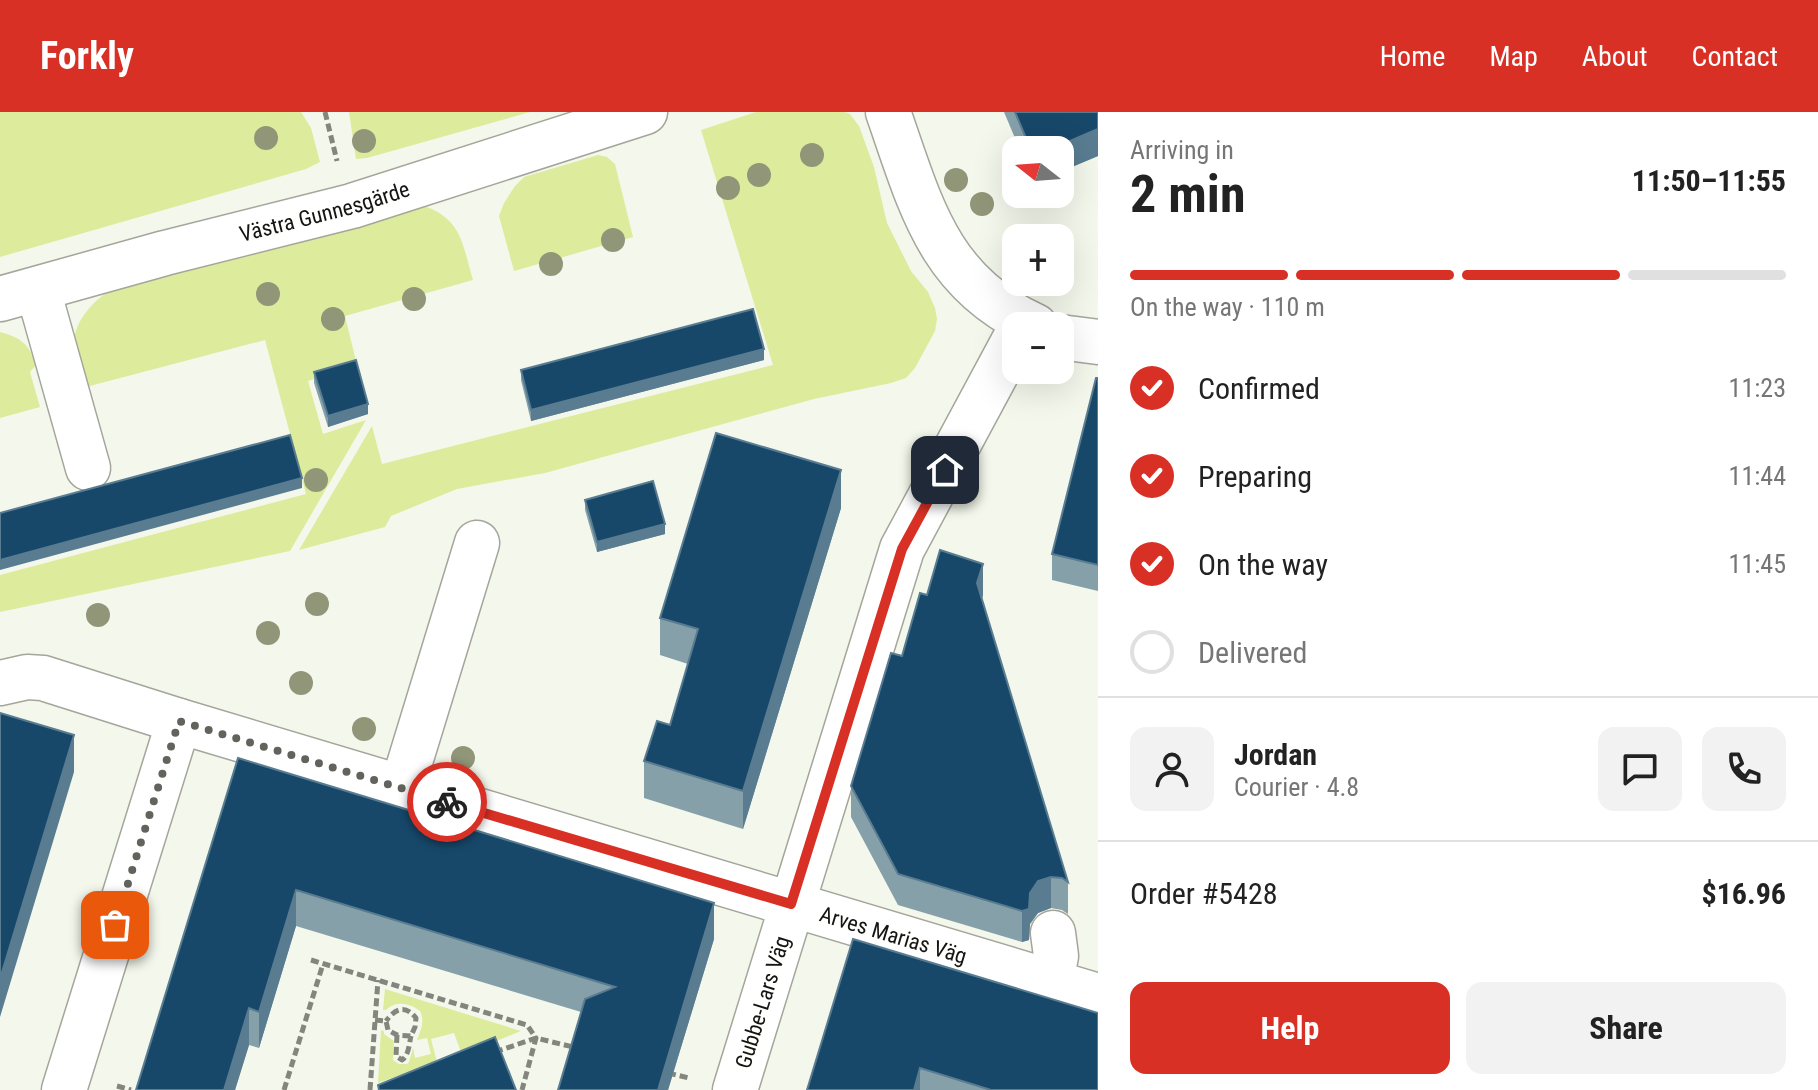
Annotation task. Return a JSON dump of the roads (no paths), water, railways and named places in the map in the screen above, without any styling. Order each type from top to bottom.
[{"type":"street","name":"Västra Gunnesgärde","points":[[19,294],[352,206],[645,112]]},
{"type":"street","points":[[888,112],[920,206],[945,252],[978,292],[1006,312]]},
{"type":"street","points":[[19,294],[88,468]]},
{"type":"street","points":[[1074,338],[1098,342]]},
{"type":"street","name":"Gubbe-Lars Väg","points":[[719,1086],[791,904],[850,770],[872,695],[902,549],[1002,379]]},
{"type":"street","points":[[402,788],[477,543]]},
{"type":"street","name":"Arves Marias Väg","points":[[0,683],[27,677],[43,678],[1098,996]]},
{"type":"street","points":[[64,1090],[179,721]]},
{"type":"street","points":[[1051,981],[1056,956],[1053,933]]}]
